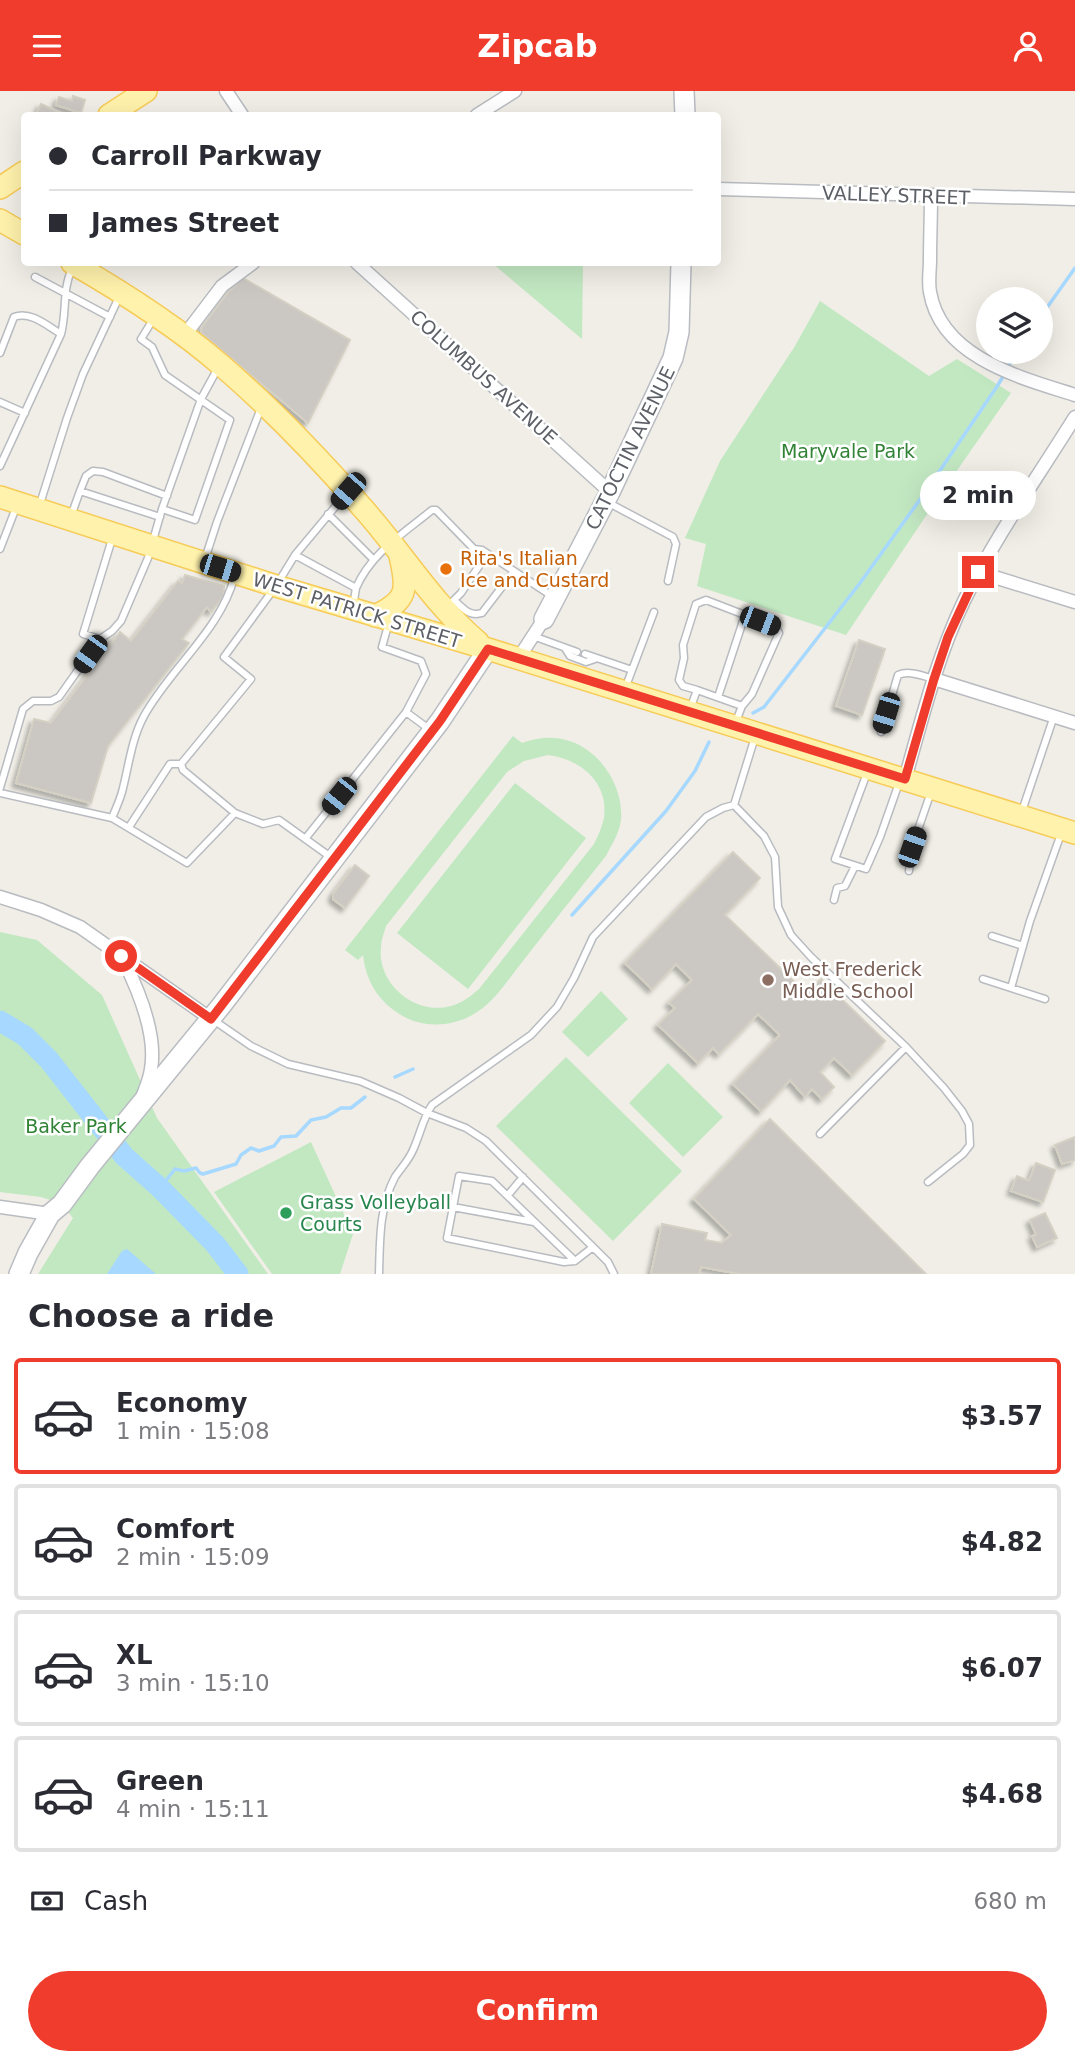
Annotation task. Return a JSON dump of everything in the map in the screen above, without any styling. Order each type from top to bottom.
[{"type":"main road","points":[[114,112],[146,91]]},
{"type":"main road","points":[[0,188],[21,174]]},
{"type":"main road","points":[[0,220],[21,232]]},
{"type":"main road","points":[[79,266],[184,336],[264,403],[348,491],[449,605],[456,623],[488,649]]},
{"type":"main road","name":"WEST PATRICK STREET","points":[[19,503],[276,586],[355,599],[383,618],[689,712],[738,716],[756,733],[1069,831]]},
{"type":"main road","points":[[383,618],[404,591],[405,576],[395,545]]},
{"type":"street","points":[[226,91],[241,112]]},
{"type":"street","points":[[482,112],[515,91]]},
{"type":"street","points":[[684,91],[685,112]]},
{"type":"street","name":"VALLEY STREET","points":[[721,189],[1075,199]]},
{"type":"street","points":[[931,196],[930,291],[944,325],[971,351],[996,368],[1075,395]]},
{"type":"street","points":[[184,336],[222,286],[249,266]]},
{"type":"street","name":"COLUMBUS AVENUE","points":[[360,266],[608,497]]},
{"type":"street","name":"CATOCTIN AVENUE","points":[[518,659],[544,619],[608,497],[673,358],[679,332],[681,266]]},
{"type":"street","points":[[903,778],[948,637],[978,572],[1075,417]]},
{"type":"street","points":[[978,572],[1075,601]]},
{"type":"street","points":[[19,1274],[50,1214],[62,1204],[122,1126],[211,1019],[432,732],[488,649]]},
{"type":"street","points":[[934,679],[1075,723]]},
{"type":"street","points":[[0,897],[41,910],[80,927],[211,1019]]},
{"type":"street","points":[[121,956],[138,990],[150,1035],[152,1068],[140,1105]]},
{"type":"street","points":[[0,1207],[50,1214]]},
{"type":"lane","points":[[0,466],[61,334],[65,293],[73,266]]},
{"type":"lane","points":[[35,277],[110,317]]},
{"type":"lane","points":[[0,549],[19,503],[75,396],[121,292]]},
{"type":"lane","points":[[0,353],[14,317],[22,314],[30,315],[61,334]]},
{"type":"lane","points":[[80,491],[195,520],[230,420],[164,375],[152,347],[141,339],[155,316]]},
{"type":"lane","points":[[0,788],[1,777],[23,709],[33,701],[51,701],[59,697],[100,639],[121,621],[152,546],[201,399],[220,364]]},
{"type":"lane","points":[[0,403],[24,413]]},
{"type":"lane","points":[[204,563],[217,522],[264,403]]},
{"type":"lane","points":[[70,519],[86,476],[93,471],[167,496]]},
{"type":"lane","points":[[181,764],[251,679],[224,657],[276,586],[295,555],[348,491]]},
{"type":"lane","points":[[608,497],[673,537],[676,544],[668,581]]},
{"type":"lane","points":[[295,555],[355,599],[362,574],[373,559],[395,545],[432,510],[436,510],[467,544],[555,598]]},
{"type":"lane","points":[[328,515],[373,559]]},
{"type":"lane","points":[[100,639],[83,634],[114,533]]},
{"type":"lane","points":[[487,554],[461,593],[449,605],[476,615],[482,613],[514,571]]},
{"type":"lane","points":[[113,818],[143,719],[160,690],[206,631],[228,597],[236,573]]},
{"type":"lane","points":[[706,600],[745,615],[776,627],[779,632],[752,694],[738,716],[718,698],[684,686],[680,680],[684,657],[682,645],[696,604],[706,600]]},
{"type":"lane","points":[[624,692],[654,613]]},
{"type":"lane","points":[[718,698],[745,615]]},
{"type":"lane","points":[[305,839],[406,712],[426,674],[421,661],[382,647],[383,618]]},
{"type":"lane","points":[[533,636],[577,652]]},
{"type":"lane","points":[[565,647],[570,656],[578,659],[597,659]]},
{"type":"lane","points":[[585,654],[632,670]]},
{"type":"lane","points":[[881,732],[898,675],[910,673],[934,679]]},
{"type":"lane","points":[[689,712],[697,690]]},
{"type":"lane","points":[[406,712],[432,732]]},
{"type":"lane","points":[[1020,816],[1054,716]]},
{"type":"lane","points":[[734,806],[756,733]]},
{"type":"lane","points":[[129,827],[170,764],[181,764]]},
{"type":"lane","points":[[181,764],[183,770],[235,813],[263,824],[279,820],[334,859]]},
{"type":"lane","points":[[869,768],[835,859],[855,866],[866,869],[903,778]]},
{"type":"lane","points":[[909,871],[912,847],[932,788]]},
{"type":"lane","points":[[0,793],[113,818],[187,863],[235,813]]},
{"type":"lane","points":[[734,806],[764,836],[775,857],[778,907],[791,935],[906,1047],[944,1088],[969,1124],[970,1145],[963,1154],[928,1182]]},
{"type":"lane","points":[[379,1274],[382,1213],[388,1192],[396,1175],[411,1156],[432,1105],[531,1035],[558,1007],[593,937],[706,817],[723,808],[734,806]]},
{"type":"lane","points":[[1011,988],[1030,921],[1069,831]]},
{"type":"lane","points":[[834,900],[837,888],[845,886],[855,866]]},
{"type":"lane","points":[[992,936],[1023,946]]},
{"type":"lane","points":[[983,979],[1045,999]]},
{"type":"lane","points":[[211,1019],[251,1046],[288,1064],[360,1081],[466,1128],[486,1141],[523,1177],[608,1262],[614,1274]]},
{"type":"lane","points":[[820,1134],[906,1047]]},
{"type":"lane","points":[[575,1261],[492,1181],[459,1176],[447,1238],[564,1262],[575,1261],[593,1247]]},
{"type":"lane","points":[[508,1195],[523,1177]]},
{"type":"lane","points":[[453,1207],[536,1223]]},
{"type":"green space","points":[[496,266],[583,266],[582,339]]},
{"type":"green space","name":"Maryvale Park","points":[[820,301],[929,376],[957,359],[1011,393],[846,635],[697,586],[706,544],[685,538],[720,461],[795,346]]},
{"type":"green space","points":[[513,736],[522,743],[549,738],[578,744],[589,751],[607,770],[618,794],[621,820],[606,856],[502,988],[477,1012],[449,1023],[429,1024],[410,1020],[386,1003],[374,989],[363,955],[358,960],[345,950]],"holes":[[[548,755],[560,757],[581,767],[597,783],[602,794],[604,818],[594,844],[479,989],[451,1006],[438,1008],[412,1002],[392,985],[385,974],[381,948],[386,926],[507,772],[524,761]]]},
{"type":"green space","points":[[515,783],[586,838],[468,989],[397,933]]},
{"type":"green space","name":"Baker Park","points":[[0,932],[37,940],[102,995],[157,1118],[268,1274],[38,1274],[73,1218],[60,1203],[41,1197],[0,1192]]},
{"type":"green space","points":[[601,991],[628,1019],[588,1057],[562,1032]]},
{"type":"green space","points":[[566,1057],[682,1171],[613,1241],[496,1126]]},
{"type":"green space","points":[[668,1063],[723,1117],[683,1157],[629,1103]]},
{"type":"green space","name":"Grass Volleyball Courts","points":[[311,1142],[353,1234],[340,1274],[272,1274],[214,1192]]},
{"type":"water","points":[[127,1249],[156,1274],[107,1274],[122,1251]]},
{"type":"building","points":[[73,96],[85,100],[81,112],[56,105],[59,97],[72,101]]},
{"type":"building","points":[[41,104],[58,112],[37,112]]},
{"type":"building","points":[[243,278],[350,340],[308,423],[201,333],[202,327],[229,291]]},
{"type":"building","points":[[185,575],[224,586],[224,596],[211,612],[207,607],[182,639],[189,643],[108,746],[91,803],[16,783],[34,719],[51,723],[120,632],[131,641],[178,581],[182,583]]},
{"type":"building","points":[[859,640],[885,649],[862,715],[836,706]]},
{"type":"building","points":[[733,852],[760,878],[725,915],[807,994],[821,979],[885,1041],[852,1075],[834,1058],[820,1072],[834,1087],[822,1099],[812,1089],[805,1097],[790,1080],[761,1111],[733,1084],[780,1035],[758,1014],[719,1054],[713,1048],[698,1063],[658,1025],[675,1008],[669,1003],[692,980],[676,964],[652,989],[625,963]]},
{"type":"building","points":[[355,865],[369,876],[345,908],[333,899],[333,894]]},
{"type":"building","points":[[770,1119],[926,1274],[740,1274],[701,1267],[699,1274],[651,1274],[662,1224],[707,1233],[705,1240],[722,1243],[731,1235],[694,1199]]},
{"type":"building","points":[[1075,1137],[1075,1160],[1062,1164],[1055,1145]]},
{"type":"building","points":[[1036,1163],[1055,1170],[1043,1202],[1011,1191],[1017,1176],[1029,1181]]},
{"type":"building","points":[[1045,1213],[1057,1238],[1037,1247],[1030,1220]]},
{"type":"waterway","points":[[1053,299],[1075,268]]},
{"type":"waterway","points":[[1007,368],[1010,364]]},
{"type":"waterway","points":[[753,713],[764,707],[860,583],[1004,375]]},
{"type":"waterway","points":[[572,915],[666,811],[695,771],[709,742]]},
{"type":"waterway","points":[[0,1021],[25,1036],[49,1060],[124,1156],[215,1244],[238,1274]]},
{"type":"waterway","points":[[395,1077],[413,1069]]},
{"type":"waterway","points":[[160,1188],[175,1169],[184,1171],[196,1168],[203,1174],[236,1164],[241,1155],[251,1148],[259,1151],[274,1146],[281,1137],[296,1136],[311,1120],[326,1117],[341,1108],[351,1108],[365,1097]]},
{"type":"place","name":"Rita's Italian Ice and Custard","points":[[446,569]]},
{"type":"place","name":"West Frederick Middle School","points":[[768,980]]},
{"type":"place","name":"Grass Volleyball Courts","points":[[286,1213]]},
{"type":"route","points":[[121,956],[211,1019],[440,721],[488,649],[905,779],[948,637],[978,572]]}]
